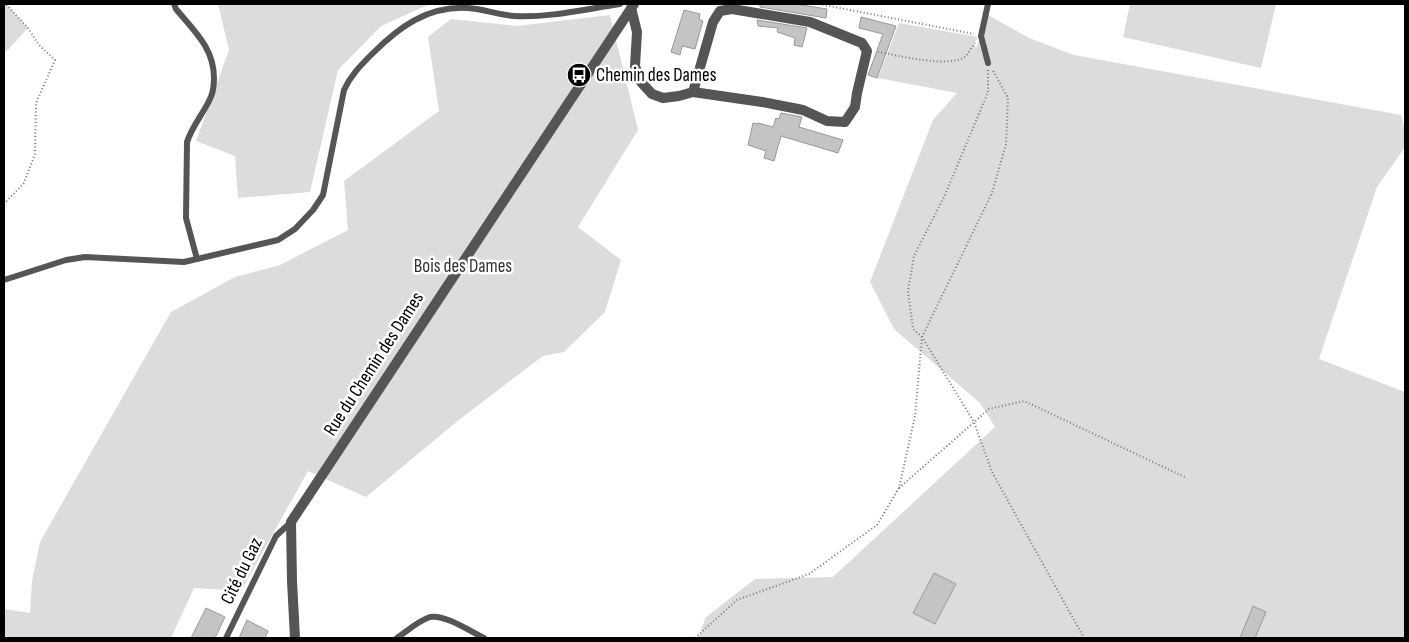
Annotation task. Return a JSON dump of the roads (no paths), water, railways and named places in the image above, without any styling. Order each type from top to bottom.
[{"type":"street","points":[[633,6],[637,32],[635,66],[641,82],[652,94],[663,98],[693,92],[803,110],[826,121],[845,122],[855,107],[867,50],[862,43],[810,22],[732,9],[720,11],[713,22],[693,92]]},
{"type":"street","name":"Rue du Chemin des Dames","points":[[291,522],[633,6]]},
{"type":"street","points":[[291,522],[295,638]]},
{"type":"lane","points":[[174,4],[176,9],[205,43],[214,64],[214,85],[210,99],[187,142],[186,218],[196,259]]},
{"type":"lane","points":[[4,280],[66,260],[85,257],[184,262],[278,240],[295,229],[313,210],[323,195],[344,90],[351,76],[392,34],[415,19],[444,9],[468,8],[514,16],[548,14],[620,4]]},
{"type":"lane","points":[[988,4],[981,36],[988,63]]},
{"type":"lane","name":"Cité du Gaz","points":[[226,638],[276,536],[291,522]]},
{"type":"lane","points":[[397,638],[420,622],[431,617],[443,617],[484,638]]},
{"type":"place","name":"Chemin des Dames","points":[[579,75]]},
{"type":"park label","name":"Bois des Dames","points":[[463,266]]}]
